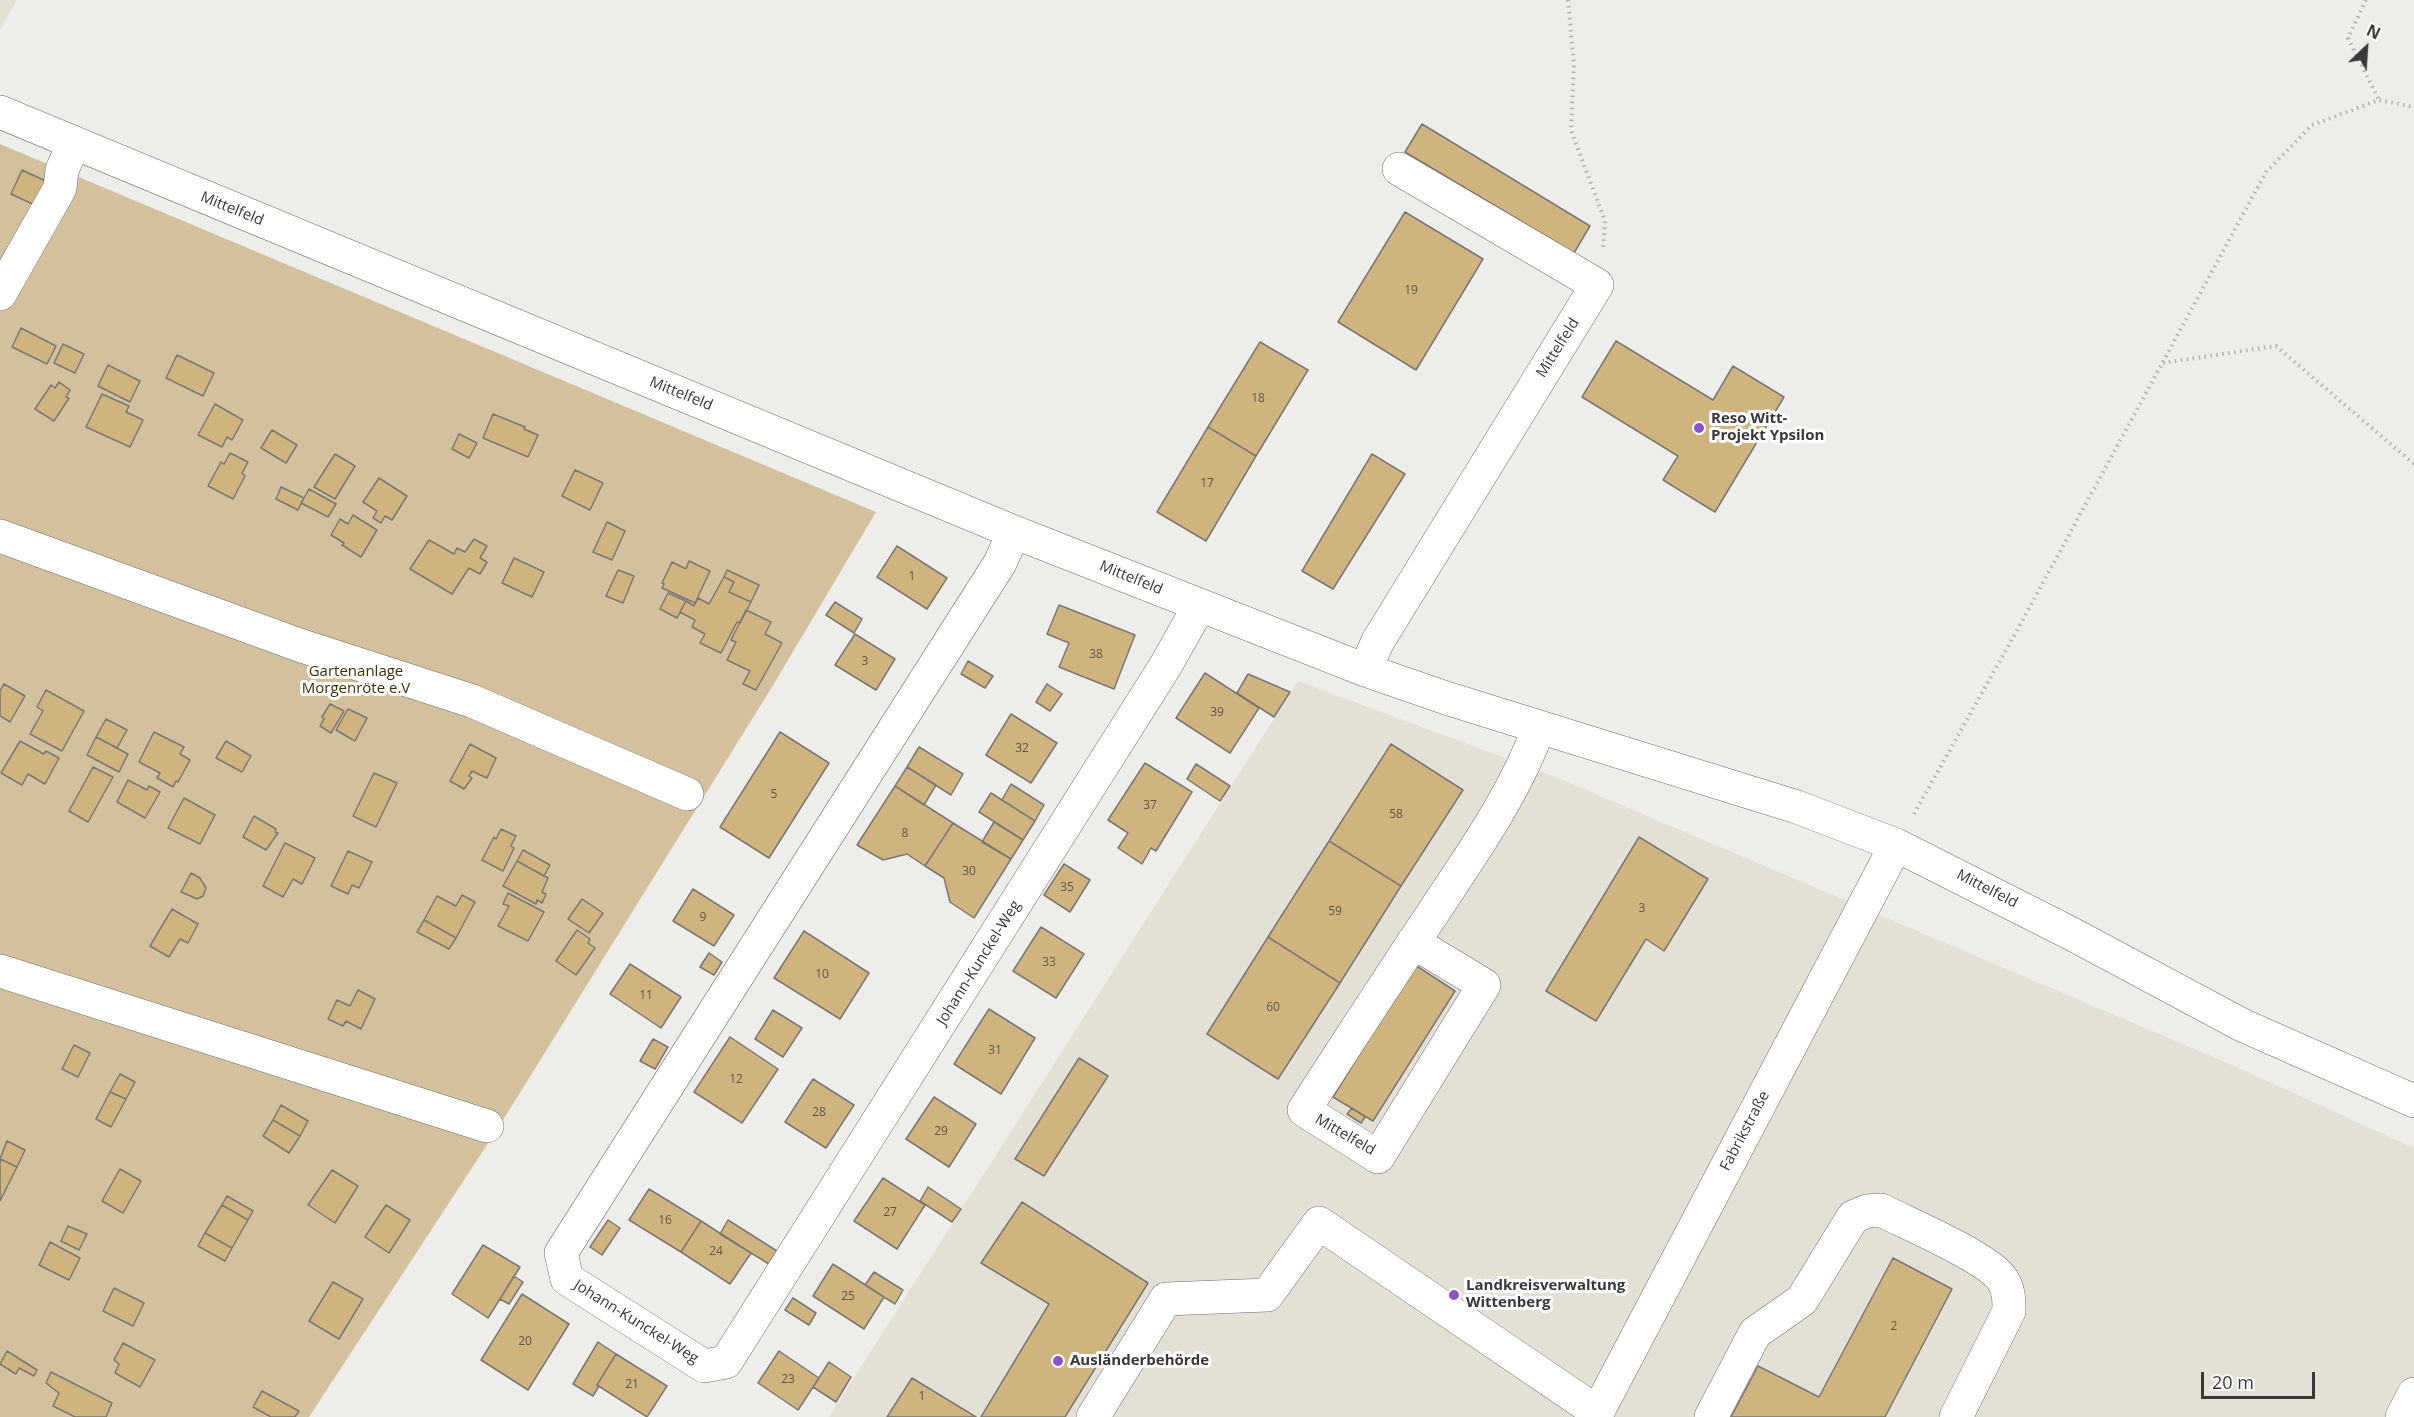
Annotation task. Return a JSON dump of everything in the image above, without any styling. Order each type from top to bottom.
[{"type":"street","name":"Mittelfeld","points":[[0,112],[1014,532],[1199,606],[1365,670],[1797,807],[1896,845],[2042,918],[2242,1025],[2414,1101]]},
{"type":"street","points":[[0,294],[60,188],[62,170],[74,143]]},
{"type":"street","points":[[1399,169],[1597,285]]},
{"type":"street","name":"Mittelfeld","points":[[1365,670],[1378,641],[1597,285]]},
{"type":"street","name":"Johann-Kunckel-Weg","points":[[1014,532],[995,571],[561,1253],[567,1279],[704,1366],[726,1362],[1166,665],[1199,606]]},
{"type":"street","points":[[0,536],[299,645],[472,700],[687,794]]},
{"type":"street","name":"Mittelfeld","points":[[1413,942],[1484,985],[1378,1157],[1304,1110],[1413,942],[1489,828],[1529,755],[1539,727]]},
{"type":"street","name":"Fabrikstraße","points":[[1596,1414],[1896,845]]},
{"type":"street","points":[[0,971],[487,1126]]},
{"type":"street","points":[[1711,1417],[1755,1333],[1802,1300],[1853,1217],[1881,1210],[1988,1265],[2003,1280],[2009,1295],[2009,1311],[1956,1417]]},
{"type":"street","points":[[1093,1417],[1166,1299],[1267,1295],[1319,1222],[1596,1414]]},
{"type":"street","points":[[2402,1417],[2414,1394]]},
{"type":"path","points":[[1568,0],[1574,64],[1571,130],[1605,221],[1597,285]]},
{"type":"path","points":[[2366,0],[2348,38],[2379,100]]},
{"type":"path","points":[[1896,845],[2020,625],[2266,172],[2312,125],[2379,100],[2414,106]]},
{"type":"path","points":[[2162,363],[2276,346],[2414,464]]},
{"type":"shaded area","points":[[0,0],[17,0],[0,30]]},
{"type":"shaded area","points":[[1298,681],[1551,775],[2232,1065],[2414,1148],[2414,1417],[829,1417]]},
{"type":"green space","name":"Gartenanlage Morgenröte e.V","points":[[0,144],[876,512],[772,687],[498,1128],[309,1417],[0,1417]]},
{"type":"building","points":[[1422,124],[1590,226],[1574,253],[1405,152]]},
{"type":"building","points":[[22,170],[50,183],[39,207],[11,194]]},
{"type":"building","points":[[1405,212],[1483,259],[1416,370],[1338,322]]},
{"type":"building","points":[[21,328],[56,346],[47,364],[12,347]]},
{"type":"building","name":"Reso Witt- Projekt Ypsilon","points":[[1616,341],[1713,400],[1733,366],[1784,397],[1715,512],[1663,480],[1678,456],[1582,397]]},
{"type":"building","points":[[1260,342],[1308,370],[1256,456],[1208,427]]},
{"type":"building","points":[[63,344],[84,354],[75,373],[54,363]]},
{"type":"building","points":[[177,355],[214,373],[203,396],[166,378]]},
{"type":"building","points":[[108,365],[140,381],[130,402],[98,386]]},
{"type":"building","points":[[59,382],[70,390],[66,397],[69,398],[54,421],[35,409],[51,385],[55,388]]},
{"type":"building","points":[[102,394],[129,406],[126,412],[143,420],[130,447],[86,427]]},
{"type":"building","points":[[215,404],[243,420],[232,440],[227,437],[222,447],[198,435]]},
{"type":"building","points":[[493,414],[538,435],[528,457],[483,438]]},
{"type":"building","points":[[1208,427],[1256,456],[1206,541],[1157,512]]},
{"type":"building","points":[[272,430],[297,445],[286,463],[261,448]]},
{"type":"building","points":[[459,434],[477,443],[469,458],[452,449]]},
{"type":"building","points":[[230,453],[248,462],[242,473],[245,476],[233,499],[208,486],[221,462],[224,464]]},
{"type":"building","points":[[335,454],[355,466],[335,499],[314,487]]},
{"type":"building","points":[[1372,454],[1405,474],[1333,589],[1302,571]]},
{"type":"building","points":[[575,470],[603,483],[590,510],[562,496]]},
{"type":"building","points":[[379,478],[407,496],[392,520],[385,516],[381,523],[373,518],[377,511],[363,502]]},
{"type":"building","points":[[281,487],[304,498],[298,510],[276,499]]},
{"type":"building","points":[[309,489],[336,504],[328,517],[301,503]]},
{"type":"building","points":[[353,515],[377,530],[361,557],[331,535],[340,519],[348,524]]},
{"type":"building","points":[[607,522],[625,531],[612,560],[593,552]]},
{"type":"building","points":[[474,539],[487,546],[480,558],[487,562],[480,574],[469,568],[452,594],[410,569],[429,540],[454,554],[457,548],[465,552]]},
{"type":"building","points":[[897,546],[947,578],[927,609],[877,577]]},
{"type":"building","points":[[514,558],[544,572],[532,597],[502,583]]},
{"type":"building","points":[[689,561],[710,571],[695,603],[662,588],[672,562],[686,569]]},
{"type":"building","points":[[618,570],[634,576],[623,603],[606,596]]},
{"type":"building","points":[[727,570],[759,585],[751,602],[729,592],[734,582],[724,577]]},
{"type":"building","points":[[724,577],[734,582],[729,592],[751,602],[740,623],[737,622],[721,653],[700,643],[705,634],[692,627],[695,620],[680,612],[686,601],[694,606],[698,598],[709,604]]},
{"type":"building","points":[[668,593],[686,601],[677,618],[660,609]]},
{"type":"building","points":[[835,602],[862,619],[854,633],[826,615]]},
{"type":"building","points":[[1059,605],[1135,635],[1114,689],[1059,667],[1069,643],[1047,634]]},
{"type":"building","points":[[746,610],[771,622],[765,634],[782,643],[756,690],[743,684],[750,671],[727,660],[736,642],[731,640]]},
{"type":"building","points":[[855,634],[895,659],[876,690],[835,665]]},
{"type":"building","points":[[968,661],[993,676],[985,688],[961,674]]},
{"type":"building","points":[[1205,673],[1259,708],[1230,753],[1176,718]]},
{"type":"building","points":[[1248,674],[1290,692],[1274,717],[1237,693]]},
{"type":"building","points":[[4,684],[25,696],[10,722],[0,716],[0,691]]},
{"type":"building","points":[[1047,684],[1062,694],[1050,711],[1036,702]]},
{"type":"building","points":[[46,690],[84,711],[62,751],[30,734],[43,711],[37,707]]},
{"type":"building","points":[[330,704],[344,711],[331,733],[320,726],[324,719],[322,717]]},
{"type":"building","points":[[348,709],[367,718],[355,741],[336,730]]},
{"type":"building","points":[[1011,714],[1057,743],[1031,783],[986,755]]},
{"type":"building","points":[[106,719],[127,730],[117,748],[96,737]]},
{"type":"building","points":[[154,732],[184,747],[180,754],[190,760],[173,787],[157,778],[160,773],[139,762]]},
{"type":"building","points":[[780,732],[829,763],[769,858],[720,827]]},
{"type":"building","points":[[96,737],[128,754],[119,772],[87,755]]},
{"type":"building","points":[[20,741],[44,754],[46,751],[59,758],[45,784],[28,774],[22,785],[1,773]]},
{"type":"building","points":[[226,741],[251,756],[242,772],[216,758]]},
{"type":"building","points":[[470,744],[496,758],[487,778],[472,771],[469,776],[472,778],[464,789],[450,781]]},
{"type":"building","points":[[1391,744],[1463,790],[1401,886],[1329,841]]},
{"type":"building","points":[[919,747],[963,774],[951,795],[907,767]]},
{"type":"building","points":[[1145,763],[1192,792],[1156,851],[1151,848],[1142,864],[1118,848],[1128,833],[1108,820]]},
{"type":"building","points":[[1196,764],[1230,786],[1220,801],[1187,779]]},
{"type":"building","points":[[93,767],[113,777],[88,822],[69,811]]},
{"type":"building","points":[[907,767],[936,785],[924,805],[895,786]]},
{"type":"building","points":[[374,773],[397,783],[376,827],[353,816]]},
{"type":"building","points":[[128,780],[147,790],[149,786],[160,792],[145,818],[117,802]]},
{"type":"building","points":[[1011,784],[1044,805],[1035,821],[1002,800]]},
{"type":"building","points":[[895,786],[953,823],[925,866],[907,854],[883,860],[857,845]]},
{"type":"building","points":[[991,793],[1035,821],[1023,840],[979,812]]},
{"type":"building","points":[[184,798],[215,815],[200,844],[168,828]]},
{"type":"building","points":[[254,816],[276,829],[275,832],[278,833],[266,850],[243,837]]},
{"type":"building","points":[[994,822],[1023,840],[1011,859],[982,842]]},
{"type":"building","points":[[953,823],[1011,859],[974,918],[950,902],[944,878],[925,866]]},
{"type":"building","points":[[501,829],[516,836],[511,846],[514,848],[503,871],[482,860]]},
{"type":"building","points":[[1639,837],[1708,879],[1664,951],[1646,939],[1596,1021],[1546,991]]},
{"type":"building","points":[[1329,841],[1401,886],[1340,983],[1268,937]]},
{"type":"building","points":[[285,843],[315,858],[302,884],[293,879],[283,897],[263,886]]},
{"type":"building","points":[[523,850],[550,865],[544,876],[517,861]]},
{"type":"building","points":[[348,851],[372,862],[359,888],[352,885],[348,894],[331,886]]},
{"type":"building","points":[[517,861],[548,878],[542,892],[546,894],[542,903],[537,900],[536,904],[503,886]]},
{"type":"building","points":[[1064,864],[1090,880],[1070,912],[1044,895]]},
{"type":"building","points":[[191,873],[200,878],[206,888],[203,896],[197,899],[181,892]]},
{"type":"building","points":[[693,889],[734,915],[714,946],[673,921]]},
{"type":"building","points":[[508,893],[544,912],[528,941],[498,926],[509,906],[503,904]]},
{"type":"building","points":[[462,895],[475,902],[456,938],[424,920],[437,896],[456,906]]},
{"type":"building","points":[[582,899],[603,913],[589,933],[568,919]]},
{"type":"building","points":[[172,909],[198,924],[188,943],[180,939],[169,957],[150,946]]},
{"type":"building","points":[[424,920],[456,938],[449,949],[417,932]]},
{"type":"building","points":[[1041,927],[1084,954],[1056,998],[1013,971]]},
{"type":"building","points":[[577,930],[590,939],[588,943],[595,948],[576,975],[556,961]]},
{"type":"building","points":[[804,931],[869,973],[840,1019],[774,978]]},
{"type":"building","points":[[1268,937],[1340,983],[1278,1079],[1207,1034]]},
{"type":"building","points":[[709,953],[722,962],[714,975],[700,967]]},
{"type":"building","points":[[630,964],[681,997],[661,1028],[610,994]]},
{"type":"building","points":[[1415,965],[1455,991],[1373,1121],[1333,1097]]},
{"type":"building","points":[[358,990],[375,999],[361,1029],[346,1021],[343,1026],[328,1019],[337,1000],[350,1006]]},
{"type":"building","points":[[989,1009],[1035,1038],[1001,1094],[954,1064]]},
{"type":"building","points":[[773,1010],[802,1028],[783,1057],[755,1039]]},
{"type":"building","points":[[730,1037],[778,1069],[742,1123],[694,1092]]},
{"type":"building","points":[[653,1039],[668,1047],[655,1069],[640,1061]]},
{"type":"building","points":[[74,1045],[90,1053],[78,1077],[62,1069]]},
{"type":"building","points":[[1079,1058],[1108,1076],[1044,1176],[1015,1159]]},
{"type":"building","points":[[120,1074],[135,1082],[126,1099],[110,1092]]},
{"type":"building","points":[[813,1079],[854,1105],[826,1148],[785,1122]]},
{"type":"building","points":[[110,1092],[126,1099],[111,1127],[96,1119]]},
{"type":"building","points":[[934,1097],[976,1124],[949,1167],[906,1139]]},
{"type":"building","points":[[281,1105],[308,1121],[300,1136],[273,1120]]},
{"type":"building","points":[[1352,1108],[1365,1117],[1361,1123],[1347,1114]]},
{"type":"building","points":[[273,1120],[300,1136],[289,1153],[263,1136]]},
{"type":"building","points":[[7,1141],[25,1150],[17,1167],[0,1159]]},
{"type":"building","points":[[0,1159],[17,1167],[0,1201]]},
{"type":"building","points":[[120,1169],[141,1181],[123,1213],[102,1201]]},
{"type":"building","points":[[332,1170],[358,1186],[335,1223],[308,1205]]},
{"type":"building","points":[[883,1178],[925,1205],[897,1249],[854,1221]]},
{"type":"building","points":[[928,1187],[961,1209],[952,1222],[920,1201]]},
{"type":"building","points":[[649,1189],[701,1221],[681,1252],[629,1220]]},
{"type":"building","points":[[227,1196],[253,1211],[248,1220],[222,1205]]},
{"type":"building","name":"Ausländerbehörde","points":[[1022,1202],[1148,1283],[1065,1417],[981,1417],[1049,1304],[981,1263]]},
{"type":"building","points":[[222,1205],[248,1220],[232,1248],[205,1233]]},
{"type":"building","points":[[386,1205],[410,1220],[389,1253],[365,1237]]},
{"type":"building","points":[[608,1220],[620,1228],[602,1255],[590,1247]]},
{"type":"building","points":[[728,1220],[777,1251],[769,1264],[720,1234]]},
{"type":"building","points":[[701,1221],[751,1253],[730,1284],[681,1252]]},
{"type":"building","points":[[68,1226],[87,1234],[79,1250],[61,1241]]},
{"type":"building","points":[[205,1233],[232,1248],[225,1261],[198,1246]]},
{"type":"building","points":[[50,1242],[80,1258],[69,1280],[39,1265]]},
{"type":"building","points":[[483,1245],[520,1267],[488,1318],[452,1294]]},
{"type":"building","points":[[1893,1258],[1952,1289],[1885,1417],[1731,1417],[1758,1366],[1819,1397]]},
{"type":"building","points":[[833,1264],[884,1297],[864,1329],[813,1296]]},
{"type":"building","points":[[874,1272],[903,1290],[895,1304],[865,1285]]},
{"type":"building","points":[[514,1276],[523,1282],[509,1304],[500,1299]]},
{"type":"building","points":[[333,1282],[363,1299],[339,1339],[309,1321]]},
{"type":"building","points":[[114,1288],[144,1303],[133,1326],[103,1311]]},
{"type":"building","points":[[522,1294],[569,1324],[528,1390],[481,1360]]},
{"type":"building","points":[[793,1298],[816,1313],[809,1325],[785,1310]]},
{"type":"building","points":[[598,1342],[616,1354],[593,1396],[573,1384]]},
{"type":"building","points":[[123,1343],[155,1360],[140,1387],[115,1373],[119,1364],[114,1360]]},
{"type":"building","points":[[7,1351],[37,1370],[34,1376],[19,1368],[16,1374],[0,1364]]},
{"type":"building","points":[[779,1351],[819,1378],[798,1410],[758,1383]]},
{"type":"building","points":[[616,1354],[667,1386],[647,1417],[597,1385]]},
{"type":"building","points":[[829,1362],[851,1377],[836,1402],[813,1387]]},
{"type":"building","points":[[51,1372],[112,1403],[106,1417],[75,1417],[53,1406],[59,1393],[46,1383]]},
{"type":"building","points":[[912,1378],[976,1417],[887,1417]]},
{"type":"building","points":[[262,1391],[299,1411],[295,1417],[271,1417],[253,1407]]},
{"type":"place","name":"Reso Witt- Projekt Ypsilon","points":[[1699,428]]},
{"type":"place","name":"Landkreisverwaltung Wittenberg","points":[[1454,1295]]},
{"type":"place","name":"Ausländerbehörde","points":[[1058,1361]]}]
